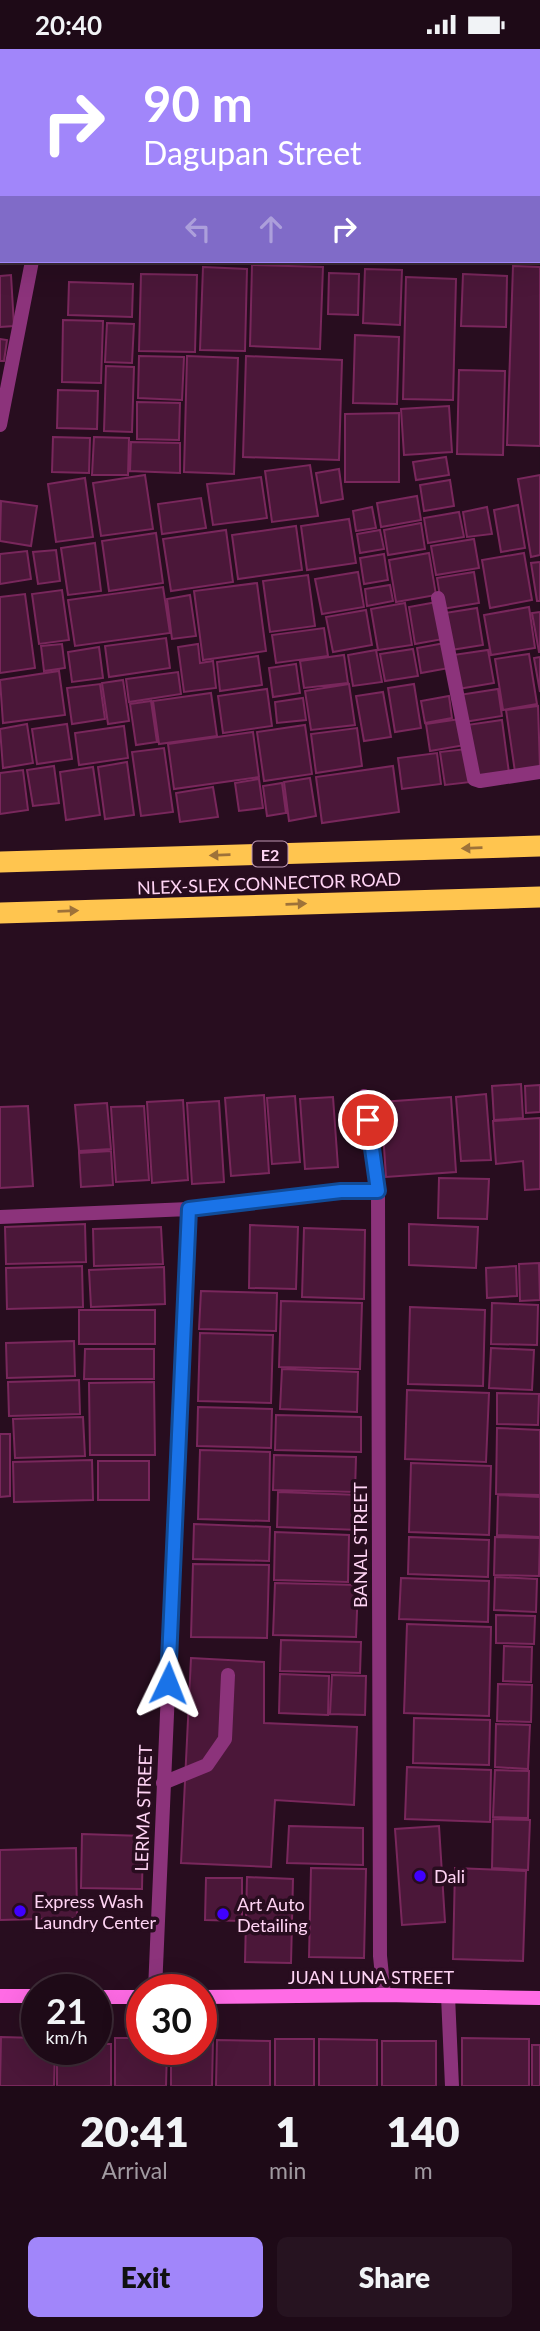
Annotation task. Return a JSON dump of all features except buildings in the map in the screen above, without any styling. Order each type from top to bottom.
[{"type":"highway","name":"NLEX-SLEX CONNECTOR ROAD","points":[[0,862],[540,846]]},
{"type":"highway","name":"NLEX-SLEX CONNECTOR ROAD","points":[[0,913],[540,897]]},
{"type":"main road","name":"JUAN LUNA STREET","points":[[217,1997],[384,1995],[540,1998]]},
{"type":"main road","points":[[0,1996],[21,1996]]},
{"type":"street","points":[[0,425],[32,263]]},
{"type":"street","points":[[438,598],[474,779],[480,781],[540,772]]},
{"type":"street","name":"BANAL STREET","points":[[364,1096],[378,1191],[380,1942],[384,1995]]},
{"type":"street","points":[[0,1217],[189,1209],[341,1191],[378,1191]]},
{"type":"street","name":"LERMA STREET","points":[[156,1974],[189,1209]]},
{"type":"street","points":[[163,1783],[207,1765],[226,1739],[228,1675]]},
{"type":"street","points":[[448,1996],[452,2086]]},
{"type":"place","name":"Dali","points":[[420,1876]]},
{"type":"place","name":"Express Wash Laundry Center","points":[[20,1911]]},
{"type":"place","name":"Art Auto Detailing","points":[[223,1914]]},
{"type":"route","points":[[168,1683],[189,1209],[341,1191],[378,1191],[368,1120]]}]
